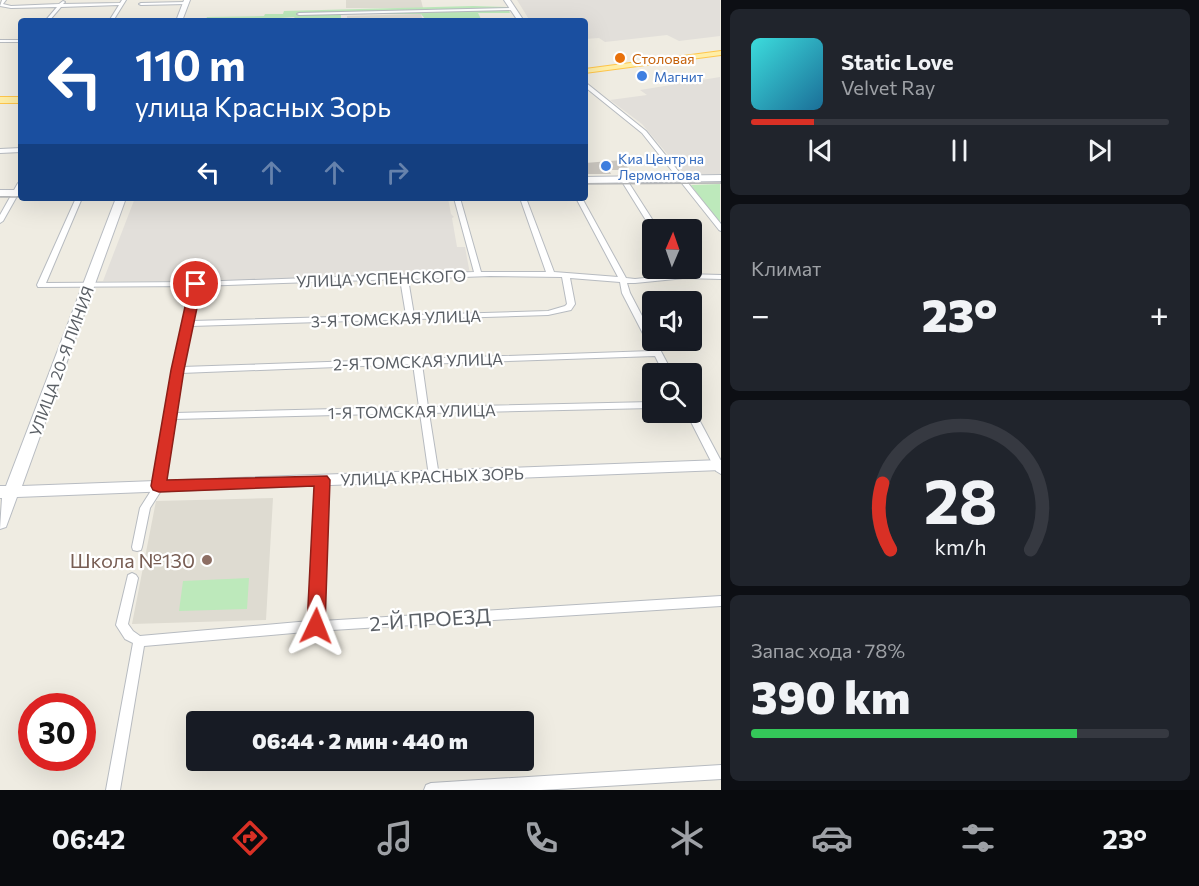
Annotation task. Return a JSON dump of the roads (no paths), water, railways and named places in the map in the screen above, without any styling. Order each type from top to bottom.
[{"type":"main road","points":[[507,0],[519,18]]},
{"type":"main road","points":[[180,18],[186,1]]},
{"type":"main road","points":[[588,72],[720,55]]},
{"type":"main road","points":[[0,98],[18,98]]},
{"type":"main road","points":[[588,180],[720,178]]},
{"type":"main road","points":[[0,193],[18,193]]},
{"type":"main road","name":"УЛИЦА 20-Я ЛИНИЯ","points":[[0,523],[6,491],[120,201]]},
{"type":"main road","name":"УЛИЦА КРАСНЫХ ЗОРЬ","points":[[6,491],[719,467]]},
{"type":"street","points":[[4,0],[0,5],[11,7],[62,2],[123,2]]},
{"type":"street","points":[[141,4],[186,1]]},
{"type":"street","points":[[49,18],[62,2]]},
{"type":"street","points":[[113,18],[123,2]]},
{"type":"street","points":[[514,10],[299,14],[514,10]]},
{"type":"street","points":[[0,41],[18,40]]},
{"type":"street","points":[[588,86],[640,128],[683,179],[720,229]]},
{"type":"street","points":[[0,151],[18,150]]},
{"type":"street","points":[[624,180],[649,219]]},
{"type":"street","points":[[0,221],[18,193]]},
{"type":"street","name":"УЛИЦА УСПЕНСКОГО","points":[[78,201],[41,285],[196,284],[551,274],[642,281],[651,279]]},
{"type":"street","points":[[458,201],[478,275]]},
{"type":"street","points":[[524,201],[551,274]]},
{"type":"street","points":[[581,201],[623,280],[626,293],[663,363]]},
{"type":"street","name":"УЛИЦА УСПЕНСКОГО","points":[[702,275],[720,277]]},
{"type":"street","name":"3-Я ТОМСКАЯ УЛИЦА","points":[[189,324],[560,311],[571,304],[566,276]]},
{"type":"street","points":[[404,278],[410,318]]},
{"type":"street","points":[[138,547],[145,508],[159,486],[177,370],[196,284]]},
{"type":"street","name":"2-Я ТОМСКАЯ УЛИЦА","points":[[177,370],[658,353]]},
{"type":"street","points":[[417,362],[434,476]]},
{"type":"street","name":"1-Я ТОМСКАЯ УЛИЦА","points":[[171,416],[642,405]]},
{"type":"street","points":[[696,423],[719,467]]},
{"type":"street","points":[[316,626],[322,480]]},
{"type":"street","points":[[113,790],[140,641],[129,635],[122,625],[132,578]]},
{"type":"street","name":"2-Й ПРОЕЗД","points":[[140,641],[316,626],[720,601]]},
{"type":"street","points":[[431,790],[720,772]]},
{"type":"tram line","points":[[588,184],[721,183]]},
{"type":"tram line","points":[[0,197],[18,197]]},
{"type":"place","name":"Столовая","points":[[620,58]]},
{"type":"place","name":"Магнит","points":[[642,76]]},
{"type":"place","name":"Киа Центр на Лермонтова","points":[[606,166]]},
{"type":"place","name":"Школа №130","points":[[207,560]]}]
